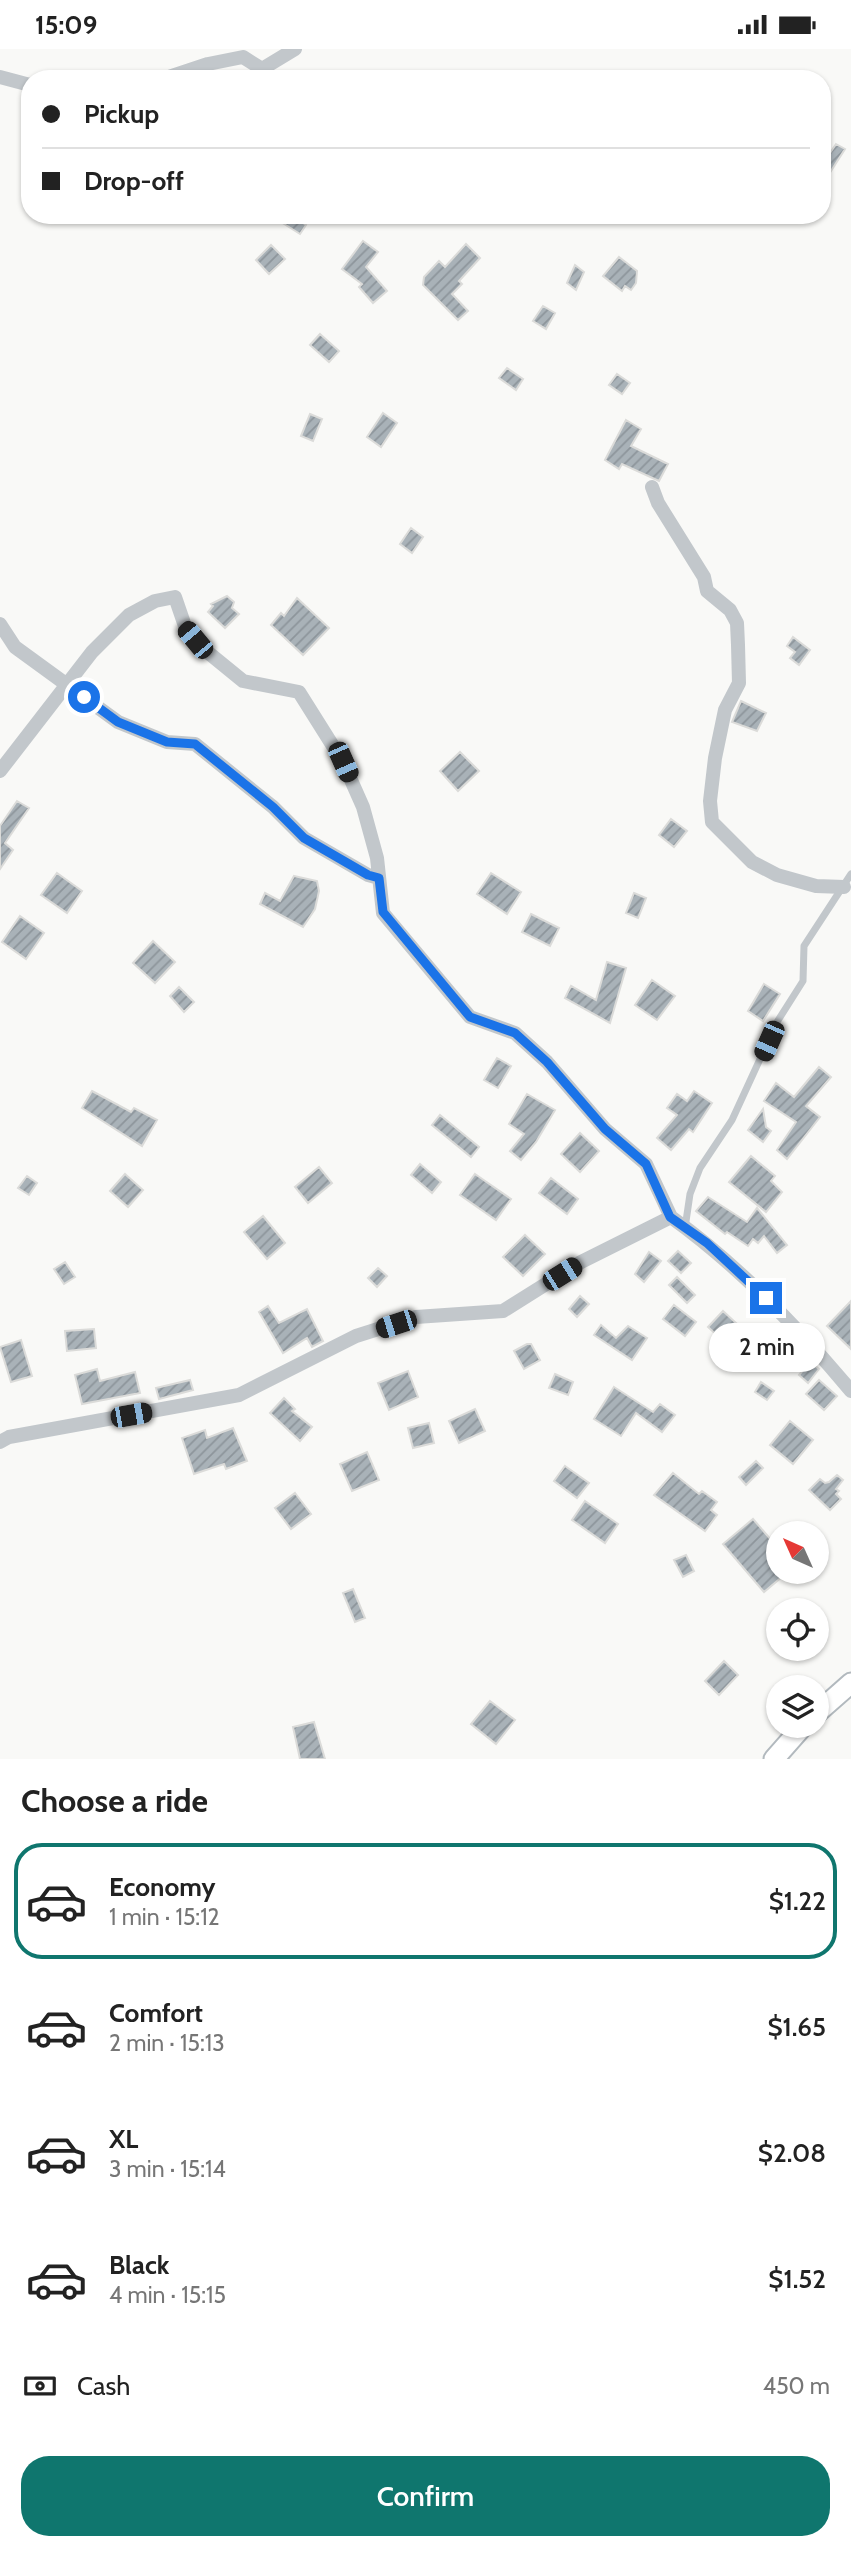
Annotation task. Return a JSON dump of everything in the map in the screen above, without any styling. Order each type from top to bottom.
[{"type":"main road","points":[[829,1702],[851,1683]]},
{"type":"main road","points":[[774,1759],[793,1738]]},
{"type":"street","points":[[208,64],[227,49]]},
{"type":"street","points":[[190,70],[243,57],[262,69],[295,49]]},
{"type":"street","points":[[0,77],[21,83]]},
{"type":"street","points":[[652,487],[658,503],[704,577],[707,591],[730,610],[737,623],[739,683],[725,710],[715,758],[710,801],[712,822],[751,862],[777,875],[816,886],[847,881]]},
{"type":"street","points":[[0,771],[92,652],[129,615],[155,601],[175,597],[186,629],[205,650],[243,681],[299,692],[316,715],[343,762],[363,807],[379,878],[383,912],[470,1017],[515,1033],[547,1062],[605,1129],[646,1164],[670,1217],[707,1243],[797,1326],[851,1391]]},
{"type":"street","points":[[0,624],[15,647],[118,722],[167,742],[195,744],[273,807],[304,838],[368,875],[379,878]]},
{"type":"street","points":[[0,1442],[9,1437],[239,1395],[356,1336],[416,1317],[503,1311],[581,1262],[670,1217]]},
{"type":"lane","points":[[685,1228],[690,1194],[700,1168],[732,1120],[777,1022],[803,981],[804,946],[847,881]]},
{"type":"building","points":[[836,144],[845,149],[831,171],[831,152]]},
{"type":"building","points":[[284,224],[305,224],[300,234]]},
{"type":"building","points":[[363,241],[378,252],[366,267],[387,291],[373,303],[359,287],[362,284],[342,269]]},
{"type":"building","points":[[466,244],[480,258],[459,281],[462,284],[452,294],[468,311],[458,320],[423,285],[424,277],[439,261],[445,267]]},
{"type":"building","points":[[271,245],[285,259],[269,274],[256,260]]},
{"type":"building","points":[[619,257],[637,271],[636,283],[631,290],[625,286],[622,291],[603,276]]},
{"type":"building","points":[[575,265],[584,272],[576,290],[567,283]]},
{"type":"building","points":[[543,306],[555,313],[546,329],[533,321]]},
{"type":"building","points":[[320,334],[339,351],[329,362],[310,345]]},
{"type":"building","points":[[507,368],[523,379],[516,390],[499,378]]},
{"type":"building","points":[[617,374],[630,383],[622,394],[609,385]]},
{"type":"building","points":[[383,413],[397,423],[381,447],[367,437]]},
{"type":"building","points":[[310,414],[322,419],[313,441],[301,436]]},
{"type":"building","points":[[626,420],[641,429],[631,446],[668,464],[659,481],[622,464],[619,469],[605,460]]},
{"type":"building","points":[[411,528],[423,537],[412,553],[400,544]]},
{"type":"building","points":[[227,596],[234,602],[232,608],[239,614],[225,628],[208,612],[213,606],[211,604]]},
{"type":"building","points":[[297,598],[329,628],[303,655],[271,625],[281,613],[284,616]]},
{"type":"building","points":[[793,637],[810,650],[799,665],[790,658],[795,652],[787,646]]},
{"type":"building","points":[[741,701],[766,713],[757,731],[732,722]]},
{"type":"building","points":[[460,752],[479,771],[458,791],[440,771]]},
{"type":"building","points":[[17,801],[29,808],[5,843],[13,850],[0,869],[0,826]]},
{"type":"building","points":[[671,819],[687,831],[674,847],[659,835]]},
{"type":"building","points":[[57,873],[82,891],[67,913],[41,895]]},
{"type":"building","points":[[491,873],[521,892],[507,914],[477,894]]},
{"type":"building","points":[[294,876],[317,881],[319,891],[315,909],[303,927],[260,904],[265,893],[280,901]]},
{"type":"building","points":[[634,893],[646,898],[638,918],[626,913]]},
{"type":"building","points":[[531,914],[559,928],[550,946],[522,932]]},
{"type":"building","points":[[20,916],[44,933],[26,959],[2,942]]},
{"type":"building","points":[[153,941],[175,962],[155,983],[133,963]]},
{"type":"building","points":[[607,962],[626,968],[610,1023],[565,998],[571,986],[596,1000]]},
{"type":"building","points":[[652,980],[675,996],[657,1020],[635,1005]]},
{"type":"building","points":[[764,984],[780,994],[763,1021],[748,1011]]},
{"type":"building","points":[[179,987],[194,1002],[184,1012],[170,996]]},
{"type":"building","points":[[497,1058],[511,1066],[498,1088],[484,1080]]},
{"type":"building","points":[[819,1067],[831,1077],[806,1106],[820,1117],[787,1159],[777,1150],[796,1122],[764,1101],[776,1083],[794,1097]]},
{"type":"building","points":[[92,1091],[131,1112],[134,1108],[157,1120],[142,1146],[82,1108]]},
{"type":"building","points":[[694,1091],[712,1103],[693,1132],[689,1129],[671,1150],[657,1138],[677,1115],[667,1108],[677,1094],[687,1101]]},
{"type":"building","points":[[527,1094],[555,1110],[536,1142],[521,1160],[510,1151],[524,1134],[509,1124]]},
{"type":"building","points":[[763,1109],[766,1127],[771,1131],[763,1142],[748,1130]]},
{"type":"building","points":[[440,1115],[479,1147],[471,1157],[432,1125]]},
{"type":"building","points":[[580,1133],[599,1151],[580,1172],[561,1154]]},
{"type":"building","points":[[751,1156],[775,1176],[771,1181],[782,1192],[766,1212],[729,1182]]},
{"type":"building","points":[[420,1164],[441,1182],[432,1193],[411,1175]]},
{"type":"building","points":[[319,1167],[332,1183],[308,1203],[295,1187]]},
{"type":"building","points":[[125,1174],[143,1190],[128,1207],[110,1191]]},
{"type":"building","points":[[475,1174],[511,1199],[496,1220],[460,1195]]},
{"type":"building","points":[[27,1176],[37,1183],[29,1195],[18,1188]]},
{"type":"building","points":[[551,1178],[578,1199],[567,1214],[539,1193]]},
{"type":"building","points":[[708,1197],[747,1222],[757,1208],[787,1245],[777,1253],[764,1236],[758,1243],[753,1239],[748,1246],[727,1232],[725,1234],[696,1211]]},
{"type":"building","points":[[263,1216],[285,1243],[267,1259],[244,1232]]},
{"type":"building","points":[[525,1235],[545,1254],[523,1276],[503,1257]]},
{"type":"building","points":[[678,1251],[691,1263],[681,1273],[668,1261]]},
{"type":"building","points":[[649,1252],[661,1261],[644,1282],[635,1274]]},
{"type":"building","points":[[65,1262],[75,1277],[64,1284],[54,1269]]},
{"type":"building","points":[[378,1268],[387,1276],[377,1287],[368,1278]]},
{"type":"building","points":[[677,1277],[695,1295],[687,1303],[669,1285]]},
{"type":"building","points":[[580,1296],[589,1304],[577,1317],[569,1309]]},
{"type":"building","points":[[851,1301],[851,1349],[827,1326]]},
{"type":"building","points":[[674,1305],[696,1322],[685,1336],[663,1319]]},
{"type":"building","points":[[268,1306],[279,1323],[307,1309],[323,1341],[312,1347],[307,1338],[283,1353],[259,1312]]},
{"type":"building","points":[[723,1311],[748,1334],[733,1350],[708,1327]]},
{"type":"building","points":[[601,1325],[616,1338],[628,1326],[647,1338],[632,1360],[594,1335]]},
{"type":"building","points":[[94,1329],[96,1348],[67,1351],[65,1331]]},
{"type":"building","points":[[778,1329],[796,1345],[781,1363],[763,1344]]},
{"type":"building","points":[[21,1340],[32,1376],[11,1382],[0,1347]]},
{"type":"building","points":[[531,1344],[540,1360],[524,1369],[514,1351]]},
{"type":"building","points":[[810,1362],[819,1369],[808,1383],[799,1375]]},
{"type":"building","points":[[97,1369],[100,1381],[135,1372],[140,1393],[82,1404],[75,1375]]},
{"type":"building","points":[[408,1371],[418,1397],[389,1410],[378,1383]]},
{"type":"building","points":[[555,1374],[573,1382],[568,1395],[549,1388]]},
{"type":"building","points":[[190,1380],[193,1390],[159,1399],[156,1388]]},
{"type":"building","points":[[819,1380],[837,1396],[824,1410],[806,1394]]},
{"type":"building","points":[[761,1382],[774,1391],[767,1400],[755,1392]]},
{"type":"building","points":[[614,1387],[653,1412],[660,1404],[675,1415],[662,1432],[636,1413],[621,1436],[594,1419]]},
{"type":"building","points":[[284,1398],[295,1409],[292,1411],[312,1427],[300,1441],[270,1413]]},
{"type":"building","points":[[475,1409],[485,1431],[459,1443],[449,1421]]},
{"type":"building","points":[[790,1421],[813,1440],[793,1464],[770,1445]]},
{"type":"building","points":[[429,1423],[434,1443],[413,1448],[408,1428]]},
{"type":"building","points":[[233,1428],[247,1461],[226,1469],[224,1464],[194,1474],[182,1438],[205,1430],[207,1438]]},
{"type":"building","points":[[367,1452],[379,1480],[352,1491],[340,1464]]},
{"type":"building","points":[[756,1461],[763,1468],[746,1485],[739,1477]]},
{"type":"building","points":[[565,1466],[589,1483],[577,1498],[554,1481]]},
{"type":"building","points":[[673,1473],[699,1494],[702,1491],[717,1502],[711,1510],[717,1515],[705,1531],[654,1495]]},
{"type":"building","points":[[837,1475],[843,1480],[836,1489],[839,1491],[836,1494],[841,1499],[830,1510],[809,1490],[820,1479],[825,1483]]},
{"type":"building","points":[[295,1493],[311,1514],[291,1529],[275,1508]]},
{"type":"building","points":[[585,1501],[618,1524],[605,1543],[572,1520]]},
{"type":"building","points":[[753,1519],[766,1534],[766,1584],[774,1584],[764,1592],[723,1544]]},
{"type":"building","points":[[686,1555],[694,1571],[683,1577],[674,1560]]},
{"type":"building","points":[[353,1589],[365,1618],[355,1622],[343,1593]]},
{"type":"building","points":[[724,1661],[738,1675],[719,1695],[705,1681]]},
{"type":"building","points":[[490,1701],[515,1720],[496,1744],[471,1724]]},
{"type":"building","points":[[314,1722],[325,1759],[300,1759],[293,1727]]},
{"type":"route","points":[[84,697],[118,722],[167,742],[195,744],[273,807],[304,838],[368,875],[379,878],[383,912],[470,1017],[515,1033],[547,1062],[605,1129],[646,1164],[670,1217],[707,1243],[766,1298]]}]
